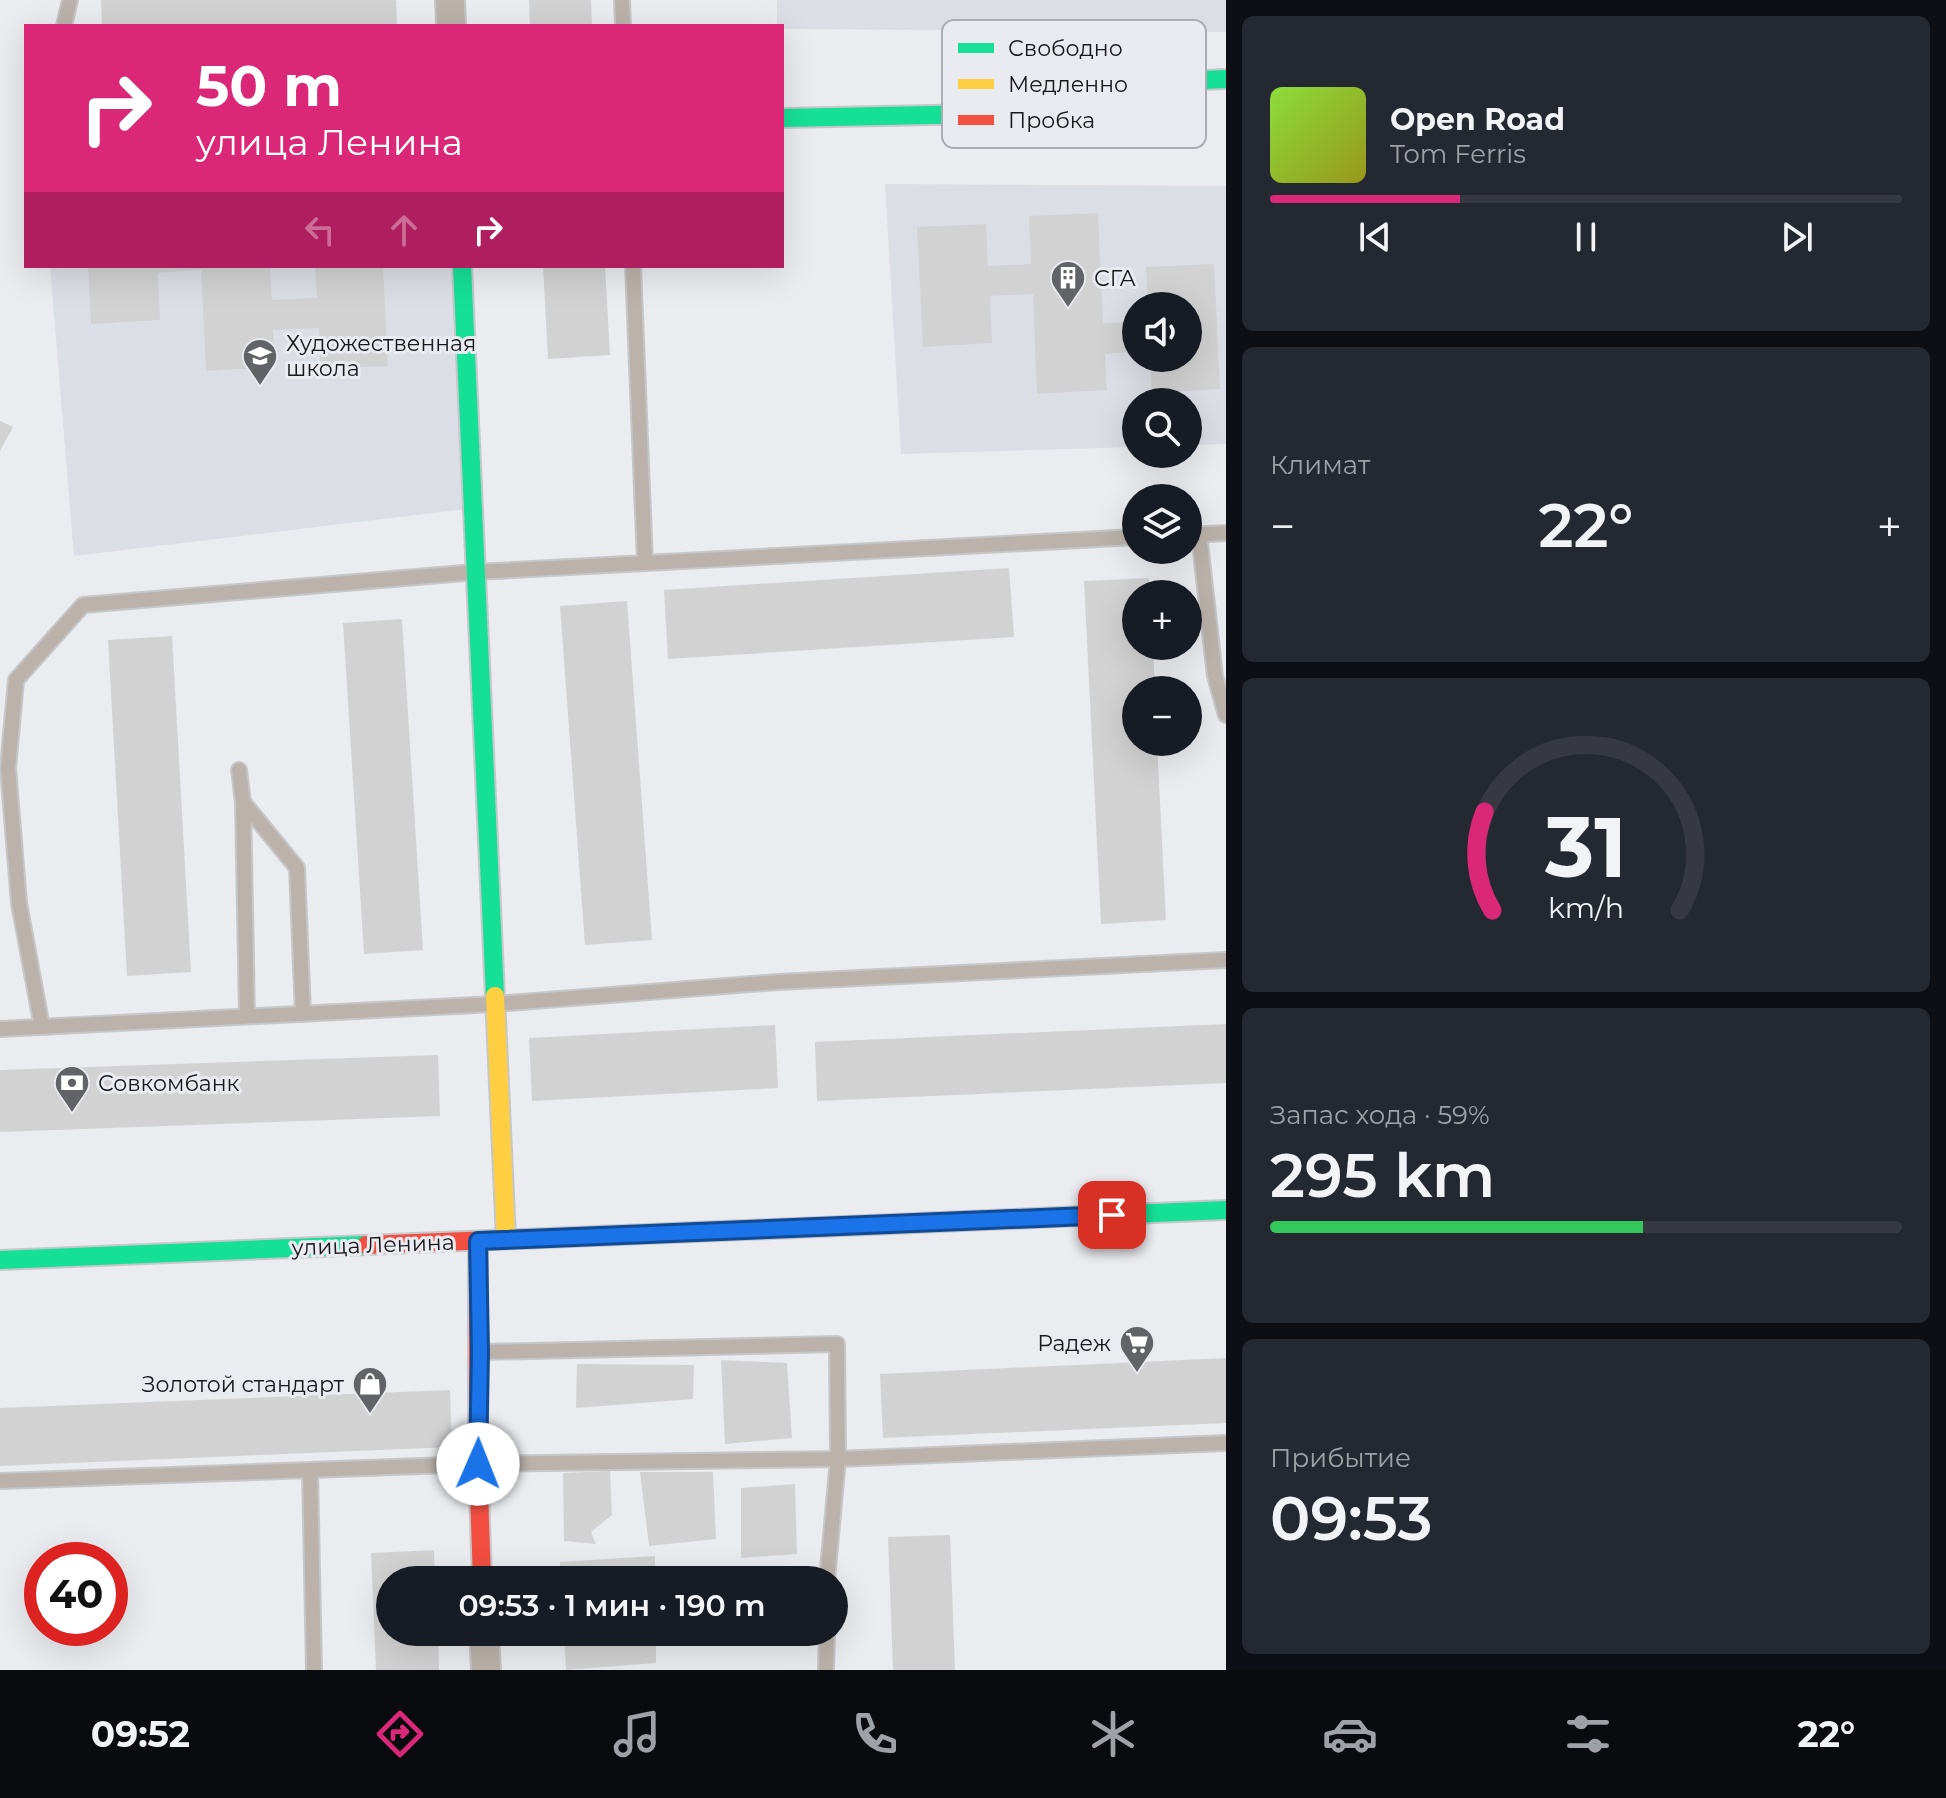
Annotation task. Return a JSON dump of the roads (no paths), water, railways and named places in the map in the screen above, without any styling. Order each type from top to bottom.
[{"type":"street","points":[[450,0],[451,24]]},
{"type":"street","points":[[1206,80],[1226,79]]},
{"type":"street","points":[[784,118],[942,115]]},
{"type":"street","points":[[462,268],[506,1239]]},
{"type":"street","name":"улица Ленина","points":[[0,1260],[1226,1210]]},
{"type":"street","points":[[478,1241],[478,1464],[482,1566]]},
{"type":"street","points":[[485,1646],[486,1670]]},
{"type":"lane","points":[[64,24],[70,0]]},
{"type":"lane","points":[[622,0],[623,24]]},
{"type":"lane","points":[[633,268],[645,563]]},
{"type":"lane","points":[[1202,534],[1226,533]]},
{"type":"lane","points":[[42,1027],[19,903],[8,768],[16,680],[83,605],[476,572],[1122,538]]},
{"type":"lane","points":[[1198,564],[1215,676],[1226,715]]},
{"type":"lane","points":[[239,770],[243,802],[247,1016]]},
{"type":"lane","points":[[243,802],[297,868],[303,1014]]},
{"type":"lane","points":[[0,1029],[495,1004],[778,982],[1226,960]]},
{"type":"lane","points":[[480,1352],[837,1344],[838,1459],[828,1566]]},
{"type":"lane","points":[[0,1481],[478,1464],[838,1459],[1226,1443]]},
{"type":"lane","points":[[310,1470],[314,1670]]},
{"type":"lane","points":[[826,1670],[827,1646]]},
{"type":"place","name":"СГА","points":[[1068,309]]},
{"type":"place","name":"Художественная школа","points":[[260,387]]},
{"type":"place","name":"Совкомбанк","points":[[72,1114]]},
{"type":"place","name":"Радеж","points":[[1137,1374]]},
{"type":"place","name":"Золотой стандарт","points":[[370,1415]]}]
